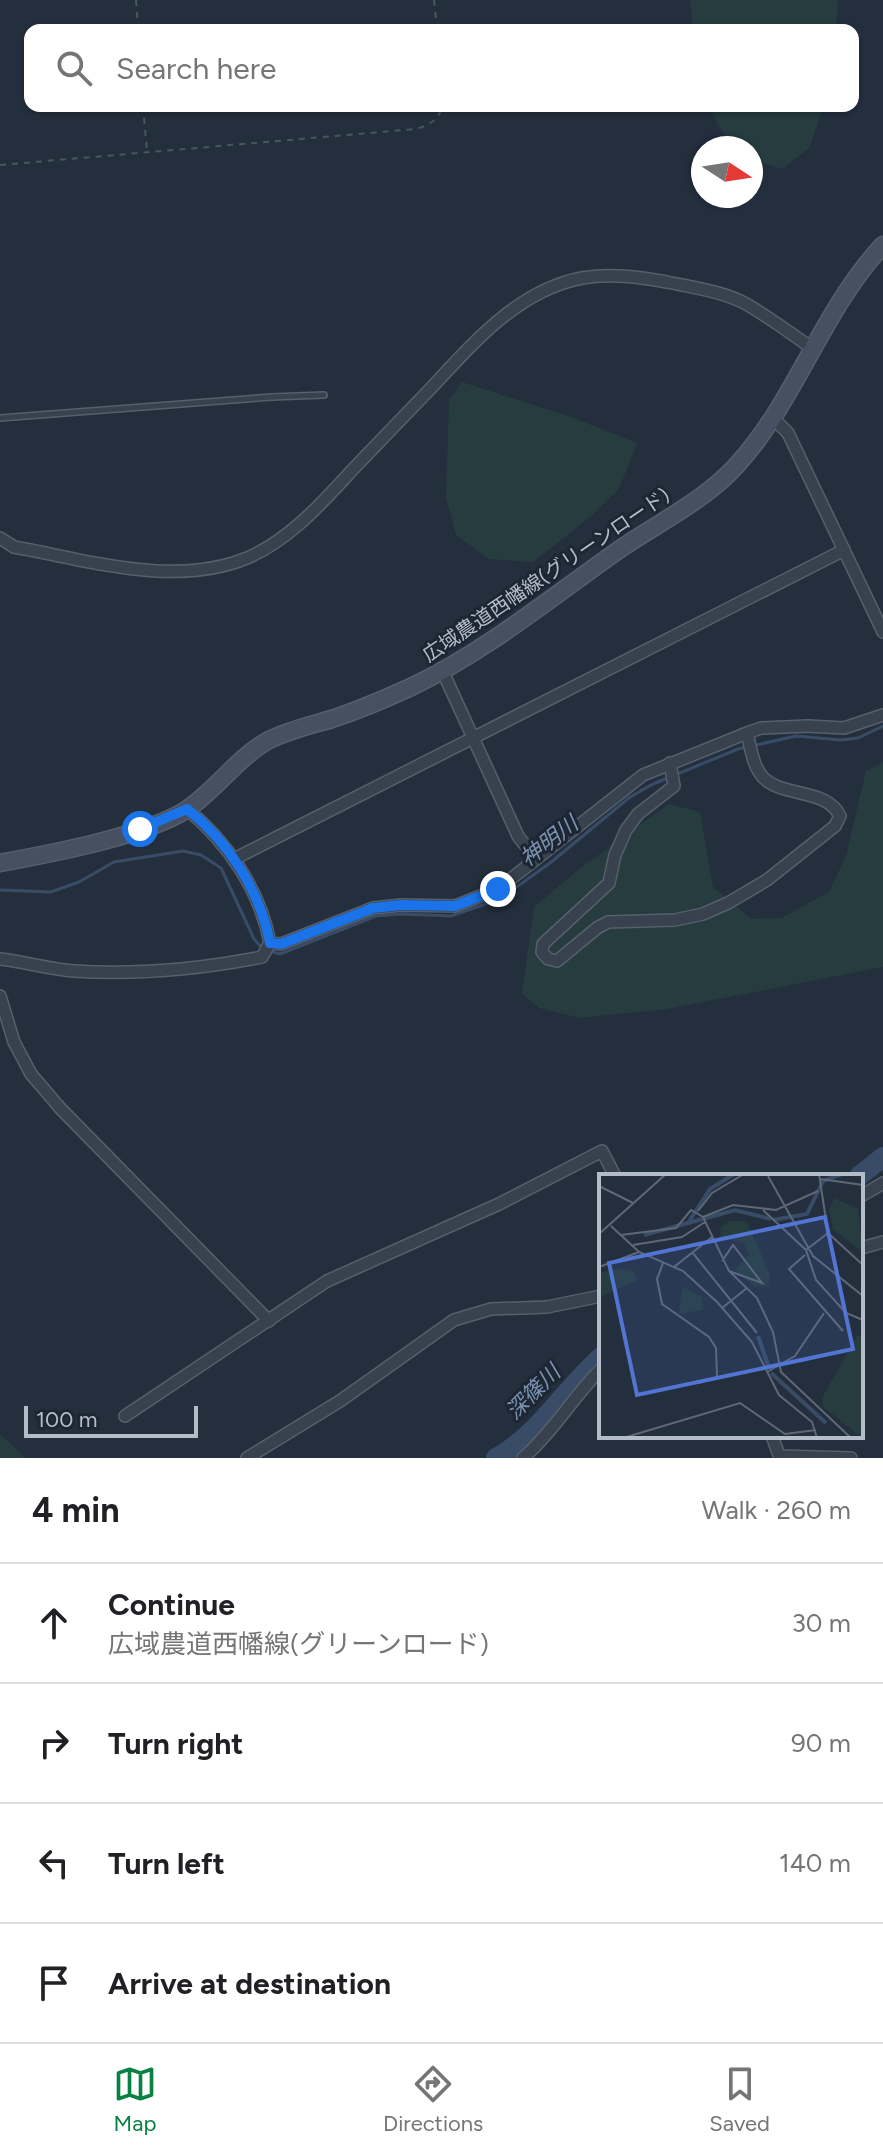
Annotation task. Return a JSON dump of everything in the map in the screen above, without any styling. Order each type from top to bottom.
[{"type":"street","name":"広域農道西幡線(グリーンロード)","points":[[0,863],[140,829],[187,809],[268,741],[379,702],[442,670],[484,646],[648,530],[692,503],[734,468],[773,418],[868,261],[883,245]]},
{"type":"street","points":[[0,538],[14,547],[139,569],[190,571],[246,558],[274,544],[313,512],[503,316],[549,289],[580,279],[606,275],[641,277],[714,292],[746,304],[813,349]]},
{"type":"street","points":[[773,418],[788,433],[883,632]]},
{"type":"street","points":[[234,859],[844,550]]},
{"type":"street","points":[[442,670],[518,836],[536,859]]},
{"type":"street","points":[[270,943],[281,944],[373,908],[455,906],[498,889],[643,775],[671,770],[749,740],[761,728],[844,728],[883,715]]},
{"type":"street","points":[[671,770],[674,786],[638,814],[626,830],[615,855],[609,883],[543,944],[542,952],[548,959],[557,961],[608,922],[675,920],[703,914],[728,903],[767,880],[835,826],[840,816],[836,808],[767,781],[756,767],[749,740]]},
{"type":"street","points":[[0,959],[74,971],[106,971],[217,966],[262,957],[270,943],[263,912],[234,859],[206,825],[187,809]]},
{"type":"street","points":[[0,996],[14,1042],[31,1074],[60,1108],[269,1321]]},
{"type":"street","points":[[125,1416],[327,1281],[499,1204],[602,1151],[614,1174]]},
{"type":"street","points":[[863,1195],[883,1183]]},
{"type":"street","points":[[863,1247],[883,1242]]},
{"type":"street","points":[[247,1458],[340,1401],[454,1320],[491,1309],[547,1307],[599,1296]]},
{"type":"street","points":[[523,1458],[599,1371]]},
{"type":"street","points":[[773,1438],[781,1457],[851,1458]]},
{"type":"lane","points":[[0,418],[324,395]]},
{"type":"path","points":[[136,0],[138,24]]},
{"type":"path","points":[[434,0],[436,24]]},
{"type":"path","points":[[144,112],[147,152]]},
{"type":"path","points":[[0,165],[416,129],[431,124],[440,112]]},
{"type":"green space","points":[[690,0],[838,0],[836,24],[692,24]]},
{"type":"green space","points":[[711,112],[821,112],[810,147],[783,169],[763,163],[763,136],[725,136]]},
{"type":"green space","points":[[462,382],[571,417],[637,443],[619,489],[589,518],[533,562],[489,559],[456,535],[446,498],[449,400]]},
{"type":"green space","points":[[883,762],[883,967],[667,1009],[580,1018],[539,1008],[522,993],[534,907],[578,870],[669,804],[700,812],[713,887],[751,919],[781,918],[829,892],[846,856],[866,771]]},
{"type":"green space","points":[[0,1434],[26,1458],[0,1458]]},
{"type":"waterway","name":"神明川","points":[[269,951],[280,954],[376,916],[451,916],[500,899],[550,863],[630,797],[653,784],[738,749],[796,736],[841,740],[858,738],[883,726]]},
{"type":"waterway","name":"神明川","points":[[0,890],[51,892],[79,882],[114,862],[183,851],[201,855],[221,868],[254,939],[262,948]]},
{"type":"waterway","name":"深篠川","points":[[862,1174],[883,1157]]},
{"type":"waterway","name":"深篠川","points":[[496,1458],[539,1424],[599,1359]]},
{"type":"route","points":[[140,829],[187,809],[206,825],[234,859],[250,888],[263,912],[270,943],[281,944],[373,908],[455,906],[498,889]]}]
